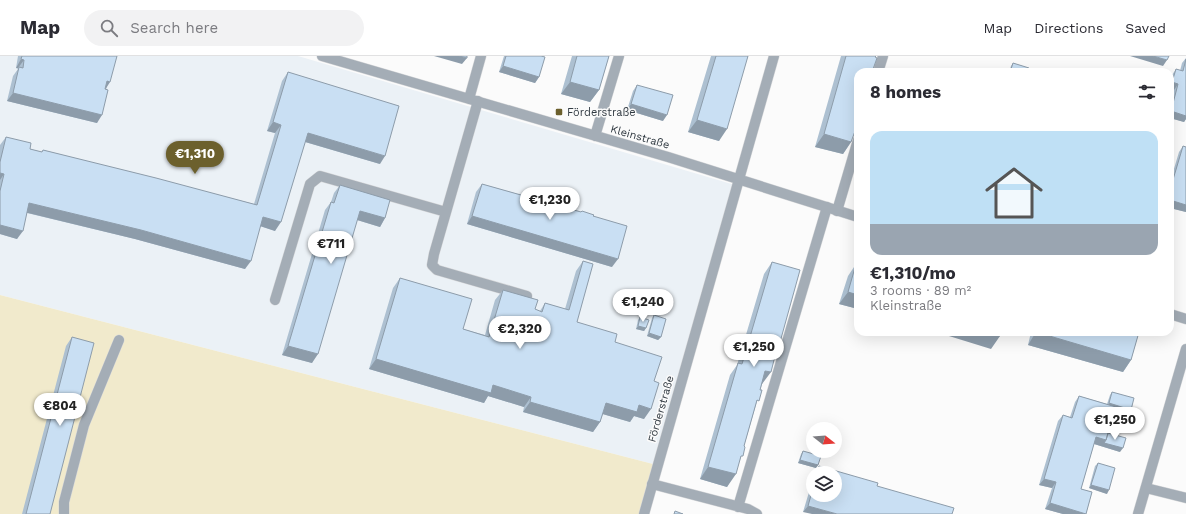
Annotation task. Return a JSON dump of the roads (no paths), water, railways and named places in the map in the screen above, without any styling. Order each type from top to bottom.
[{"type":"street","name":"Kleinstraße","points":[[322,56],[341,59],[473,100],[668,157],[854,216]]},
{"type":"street","points":[[480,56],[473,100],[432,265],[436,270],[527,296]]},
{"type":"street","points":[[595,136],[620,56]]},
{"type":"street","name":"Förderstraße","points":[[644,514],[774,56]]},
{"type":"street","points":[[879,68],[883,56]]},
{"type":"street","points":[[837,210],[854,153]]},
{"type":"street","points":[[275,300],[310,184],[320,176],[446,212]]},
{"type":"street","points":[[738,507],[827,207]]},
{"type":"street","points":[[1174,315],[1186,319]]},
{"type":"street","points":[[64,514],[64,502],[84,425],[119,340]]},
{"type":"street","points":[[1138,514],[1186,349]]},
{"type":"street","points":[[652,484],[748,509],[757,514]]},
{"type":"street","points":[[1146,488],[1186,498]]},
{"type":"place","name":"Förderstraße","points":[[559,112]]}]
